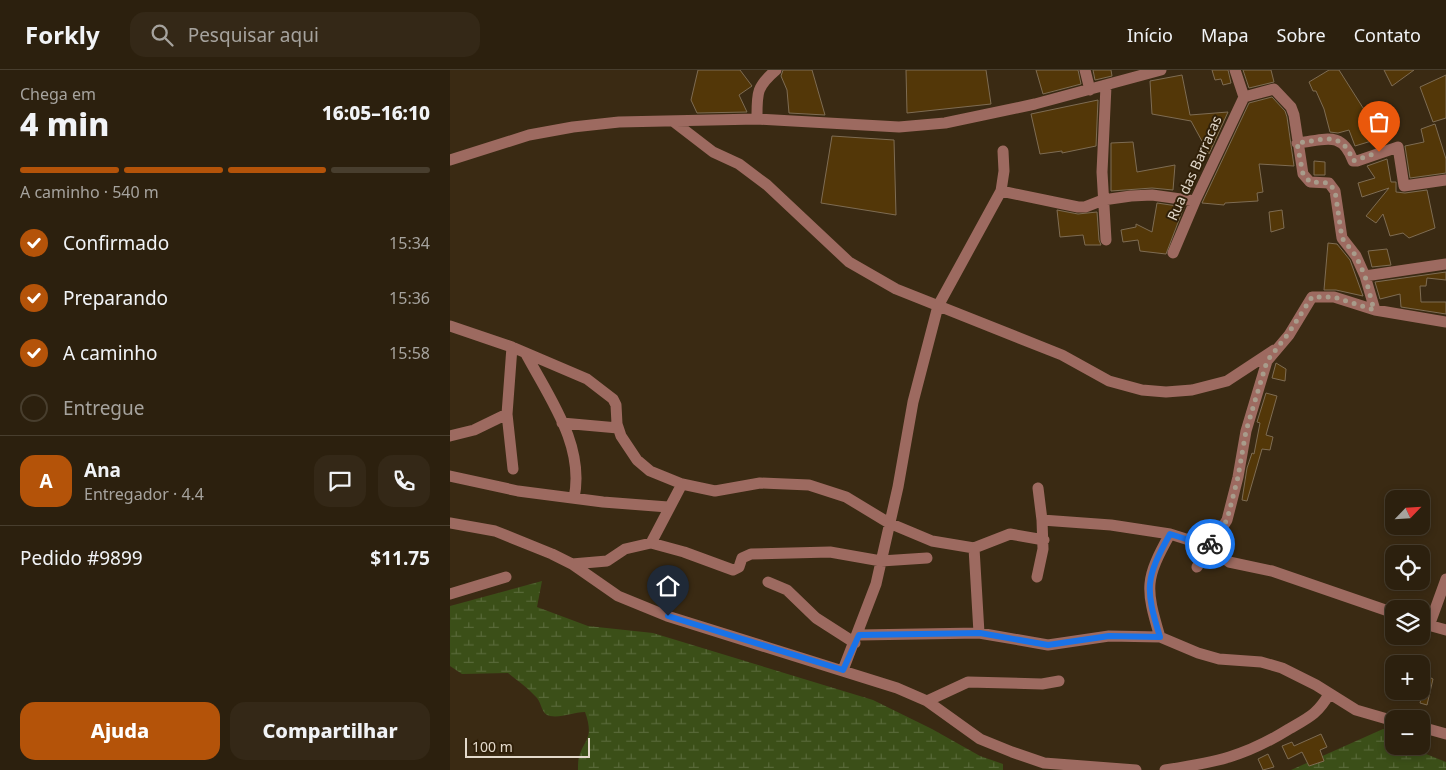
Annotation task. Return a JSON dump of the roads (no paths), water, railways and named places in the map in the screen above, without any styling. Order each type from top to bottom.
[{"type":"street","points":[[756,119],[758,88],[776,70]]},
{"type":"street","points":[[1085,70],[1090,90]]},
{"type":"street","points":[[450,160],[519,137],[573,126],[619,122],[756,119],[899,127],[945,123],[1090,90],[1161,70]]},
{"type":"street","points":[[1235,70],[1244,97],[1274,89],[1291,107],[1303,174],[1310,182],[1329,183],[1335,191],[1342,238],[1356,256],[1365,276],[1374,310]]},
{"type":"street","points":[[1106,86],[1102,172],[1106,240]]},
{"type":"street","name":"Rua das Barracas","points":[[1174,253],[1195,201],[1244,97]]},
{"type":"street","points":[[674,122],[713,152],[739,164],[767,185],[849,262],[896,289],[1062,355],[1108,381],[1142,390],[1166,392],[1192,390],[1227,381],[1274,350]]},
{"type":"street","points":[[1297,143],[1338,139],[1345,143],[1353,161],[1395,146],[1398,148],[1404,186],[1446,180]]},
{"type":"street","points":[[843,670],[857,639],[876,584],[913,402],[938,306],[1001,191],[1004,171],[1003,152]]},
{"type":"street","points":[[1001,191],[1078,207],[1085,207],[1103,200],[1152,195],[1195,201]]},
{"type":"street","points":[[1365,276],[1446,264]]},
{"type":"street","points":[[1197,567],[1208,546],[1227,520],[1238,477],[1246,431],[1267,361],[1288,334],[1312,297],[1334,297],[1374,310],[1446,322]]},
{"type":"street","points":[[450,326],[512,347],[573,371],[613,399],[616,405],[618,428],[627,448],[637,460],[650,470],[682,484],[715,492],[760,483],[810,485],[846,497],[889,523],[932,541],[974,548],[1010,534],[1044,540]]},
{"type":"street","points":[[512,347],[507,414],[513,469]]},
{"type":"street","points":[[526,354],[562,423],[575,460],[577,485],[574,498]]},
{"type":"street","points":[[450,436],[474,430],[507,414]]},
{"type":"street","points":[[562,423],[618,428]]},
{"type":"street","points":[[450,476],[518,491],[668,506]]},
{"type":"street","points":[[651,543],[668,506],[682,484]]},
{"type":"street","points":[[1037,577],[1044,540],[1038,488]]},
{"type":"street","points":[[1042,520],[1111,525],[1170,534],[1208,546],[1229,562],[1272,571],[1385,610]]},
{"type":"street","points":[[450,523],[495,531],[552,554],[572,564],[618,596],[643,606],[776,651],[897,688],[928,701],[980,739],[1012,752],[1044,763],[1136,770]]},
{"type":"street","points":[[1160,637],[1150,603],[1149,578],[1170,534]]},
{"type":"street","points":[[572,564],[607,562],[625,549],[651,543],[684,552],[733,570],[739,568],[742,558],[751,554],[830,552],[881,561],[927,558]]},
{"type":"street","points":[[974,548],[980,633]]},
{"type":"street","points":[[450,594],[506,577]]},
{"type":"street","points":[[1430,613],[1446,579]]},
{"type":"street","points":[[768,582],[787,590],[816,618],[857,639],[980,633],[1048,645],[1109,636],[1160,637],[1198,653],[1219,659],[1261,662],[1282,668],[1356,710],[1385,718]]},
{"type":"street","points":[[1430,625],[1446,630]]},
{"type":"street","points":[[928,701],[968,682],[1042,684],[1059,681]]},
{"type":"street","points":[[1165,770],[1214,762],[1248,752],[1318,712],[1329,694]]},
{"type":"street","points":[[1430,730],[1446,734]]}]
